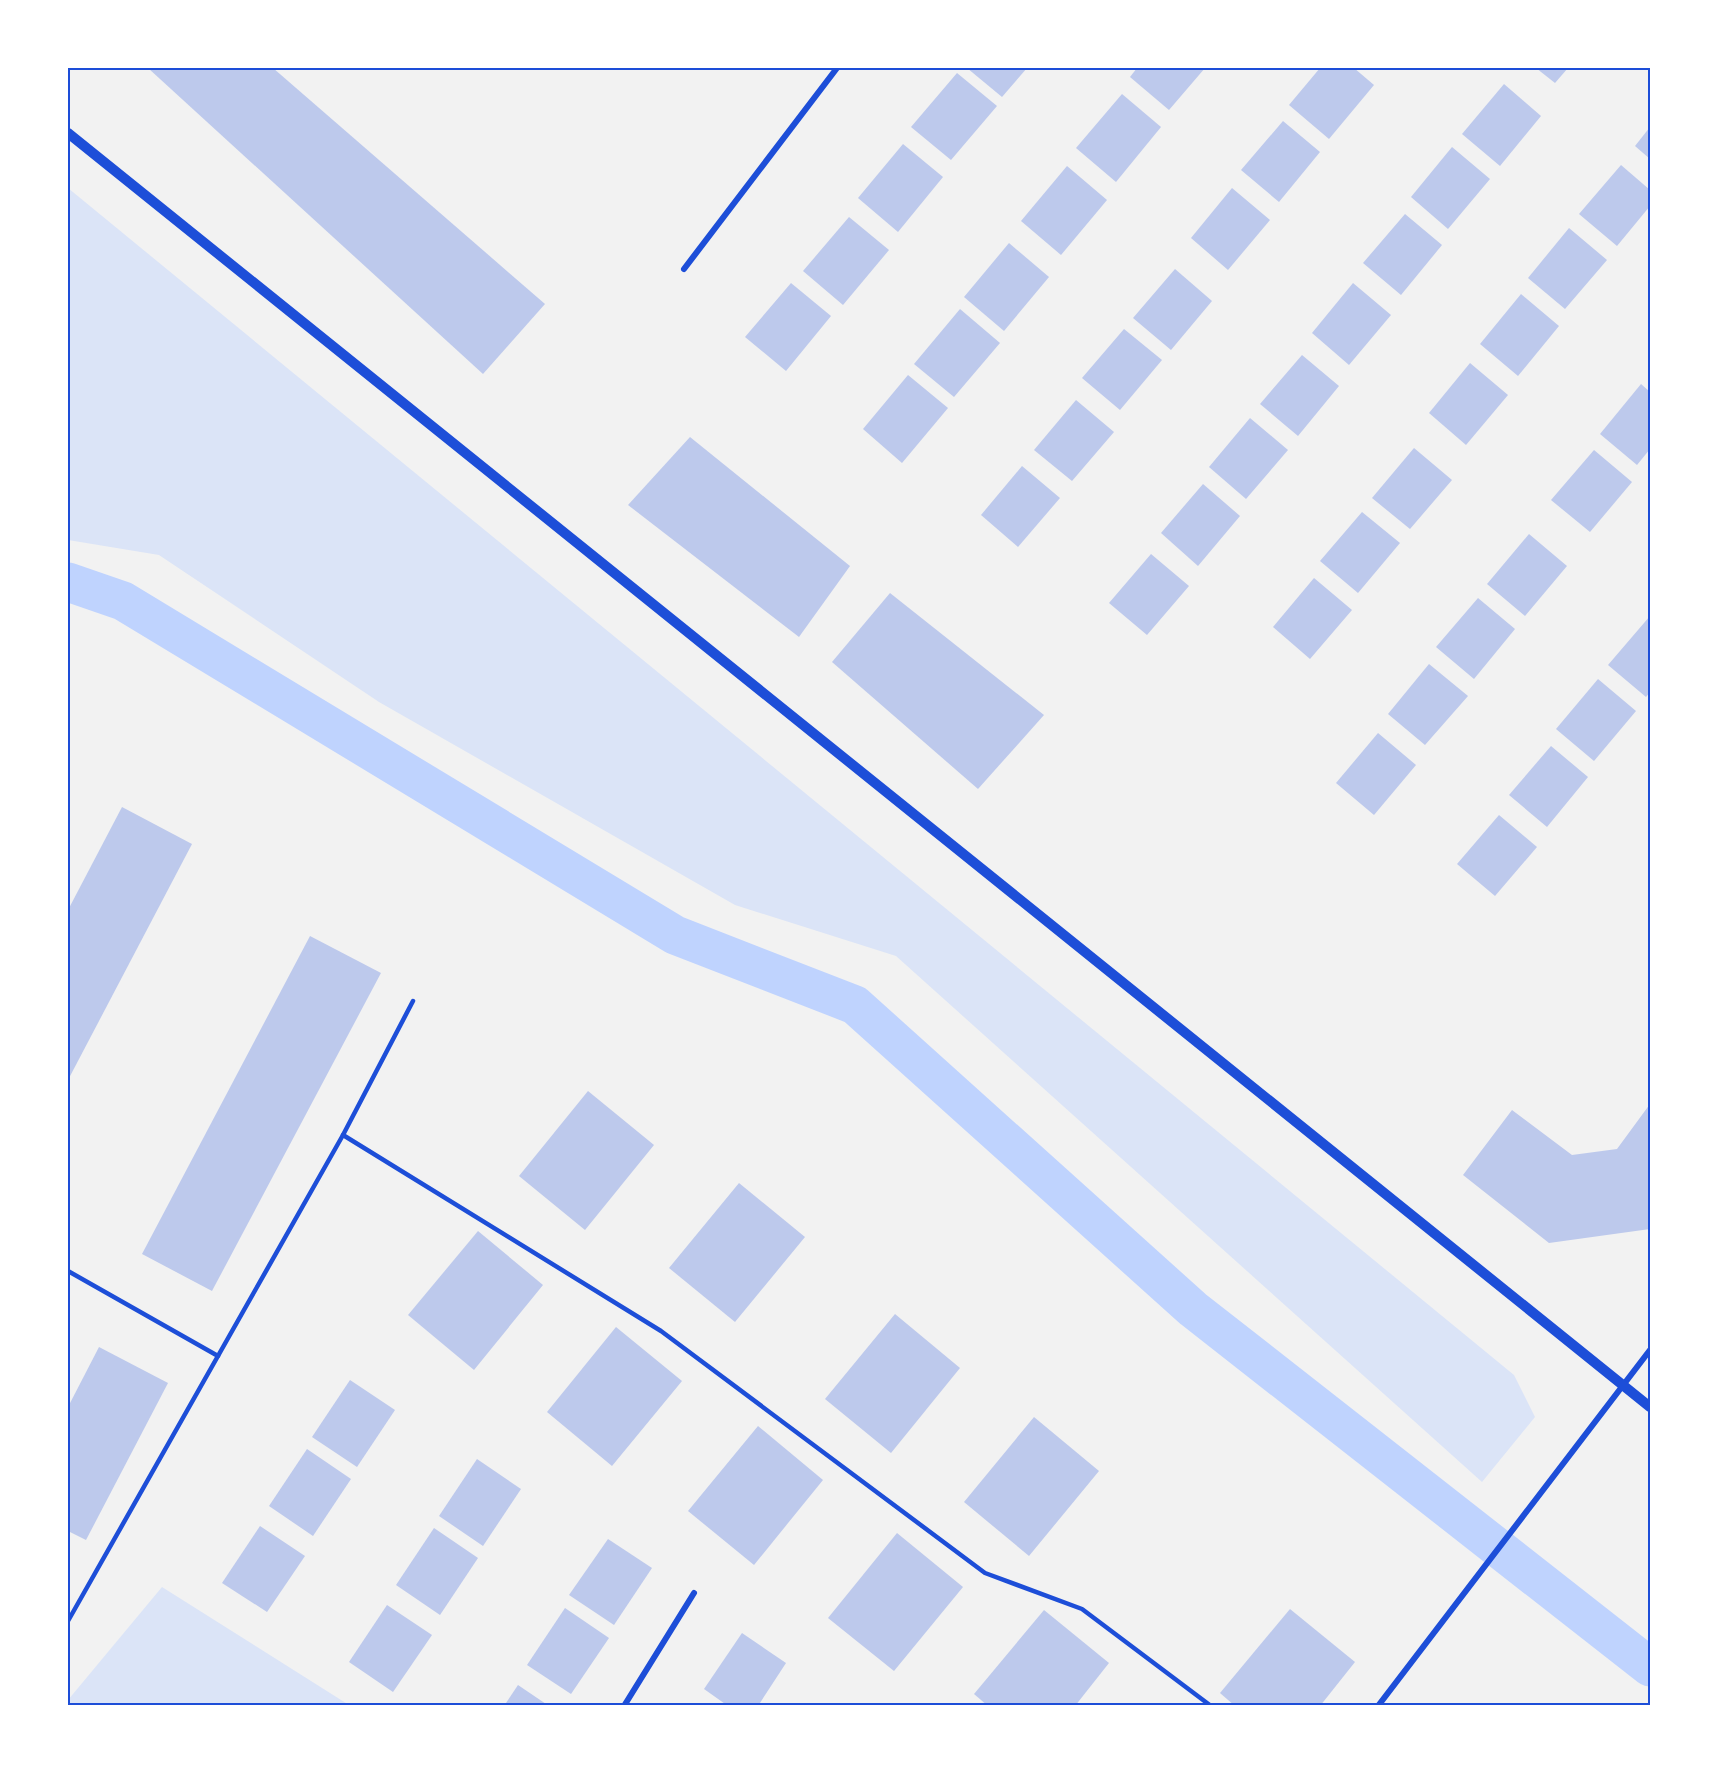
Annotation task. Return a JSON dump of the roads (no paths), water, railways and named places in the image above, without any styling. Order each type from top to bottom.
[{"type":"street","points":[[684,269],[837,68]]},
{"type":"street","points":[[68,133],[1650,1407]]},
{"type":"street","points":[[1378,1706],[1650,1350]]},
{"type":"street","points":[[624,1706],[694,1593]]},
{"type":"lane","points":[[68,1621],[343,1135],[413,1001]]},
{"type":"lane","points":[[343,1135],[661,1332],[985,1573],[1082,1609],[1211,1706]]},
{"type":"lane","points":[[68,1271],[218,1356]]},
{"type":"waterway","points":[[68,582],[123,601],[675,935],[855,1005],[1193,1309],[1650,1667]]}]
